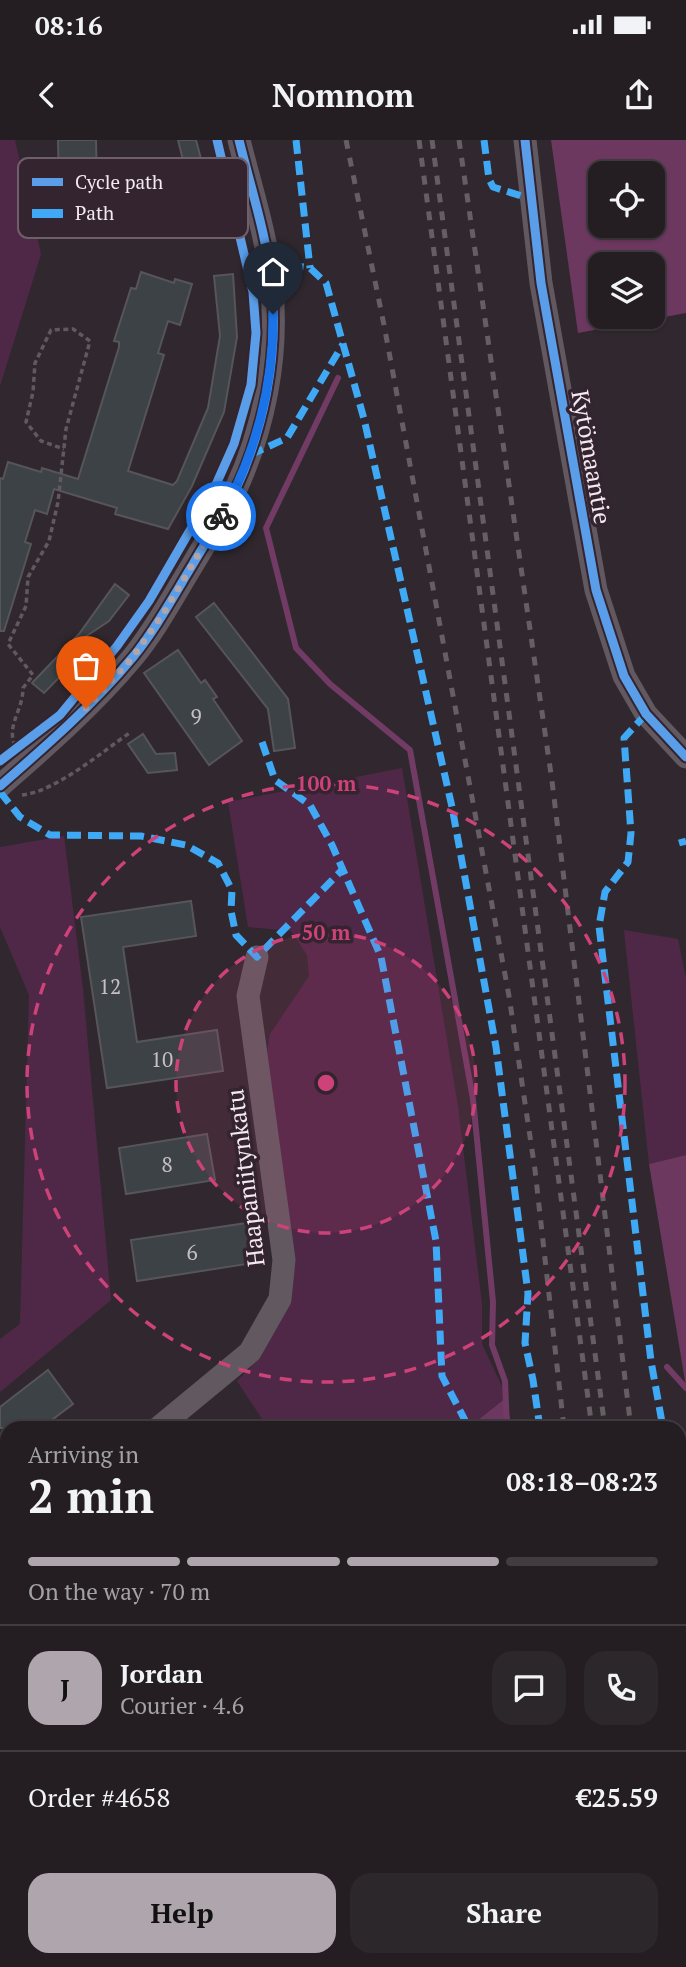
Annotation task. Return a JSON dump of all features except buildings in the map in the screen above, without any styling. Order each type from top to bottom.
[{"type":"street","points":[[239,140],[243,158]]},
{"type":"street","name":"Kytömaantie","points":[[525,140],[541,283],[596,590],[624,676],[646,714],[686,757]]},
{"type":"street","points":[[6,791],[133,657],[165,611],[234,492],[250,455],[269,383],[273,335],[269,262],[248,177]]},
{"type":"street","name":"Haapaniitynkatu","points":[[166,1421],[250,1352],[280,1299],[284,1260],[248,996],[257,957]]},
{"type":"path","points":[[12,751],[11,731],[23,700],[23,688],[33,675],[8,644],[26,606],[28,577],[49,541],[58,502],[64,449],[65,429],[90,341],[73,329],[51,330],[35,363],[33,392],[26,422],[41,441],[64,449]]},
{"type":"path","points":[[6,791],[36,794],[57,783],[131,732]]},
{"type":"path","points":[[12,751],[27,740]]},
{"type":"shaded area","points":[[0,140],[15,140],[19,158],[18,238],[37,238],[41,254],[0,386]]},
{"type":"shaded area","points":[[551,140],[686,140],[686,313],[665,317],[665,252],[588,252],[588,329],[600,329],[578,333]]},
{"type":"shaded area","points":[[402,768],[458,1106],[482,1304],[482,1344],[507,1397],[477,1421],[263,1421],[237,1381],[260,1358],[287,1307],[267,1054],[270,1034],[309,976],[307,955],[291,931],[248,927],[228,802]]},
{"type":"shaded area","points":[[64,836],[83,989],[111,1300],[0,1392],[0,1339],[20,1324],[29,995],[0,927],[0,847]]},
{"type":"shaded area","points":[[624,930],[678,939],[686,978],[686,1155],[649,1164]]},
{"type":"shaded area","points":[[686,1155],[686,1387],[649,1164]]},
{"type":"shaded area","points":[[507,1397],[510,1421],[477,1421]]},
{"type":"waterway","points":[[338,378],[266,528],[296,648],[330,684],[410,750],[473,1099],[493,1302],[492,1345],[505,1381],[507,1421]]},
{"type":"waterway","points":[[667,1367],[686,1388]]},
{"type":"railway","points":[[346,140],[384,325],[509,996],[535,1170],[563,1421]]},
{"type":"railway","points":[[419,140],[591,1421]]},
{"type":"railway","points":[[432,140],[604,1421]]},
{"type":"railway","points":[[459,140],[552,781],[630,1421]]},
{"type":"marked path","points":[[296,140],[310,268]]},
{"type":"marked path","points":[[484,140],[489,179],[493,187],[531,199]]},
{"type":"marked path","points":[[269,262],[310,268],[326,283],[364,419],[452,807],[496,1047],[528,1293],[525,1343],[539,1421]]},
{"type":"marked path","points":[[250,455],[287,438],[343,344]]},
{"type":"marked path","points":[[646,714],[624,738],[631,833],[628,862],[605,892],[599,926],[651,1361],[662,1421]]},
{"type":"marked path","points":[[262,742],[275,780],[310,805],[332,845],[381,957],[436,1241],[442,1376],[465,1421]]},
{"type":"marked path","points":[[0,792],[20,817],[50,835],[141,836],[186,845],[218,863],[232,890],[231,911],[236,935],[257,957],[342,870]]},
{"type":"marked path","points":[[679,843],[686,841]]},
{"type":"cycle path","points":[[217,140],[221,158]]},
{"type":"cycle path","points":[[239,140],[244,158]]},
{"type":"cycle path","points":[[525,140],[541,283],[596,590],[624,676],[646,714],[686,757]]},
{"type":"cycle path","points":[[0,786],[85,708],[118,675],[141,646],[165,612],[220,519],[245,467],[267,393],[273,341],[272,290],[267,252],[248,175]]},
{"type":"cycle path","points":[[0,761],[60,715],[117,646],[149,601],[214,489],[234,444],[251,385],[256,333],[253,292],[240,238]]},
{"type":"way so far","points":[[86,708],[133,657],[165,611],[221,516]]},
{"type":"route","points":[[221,516],[250,455],[269,383],[273,314]]}]
